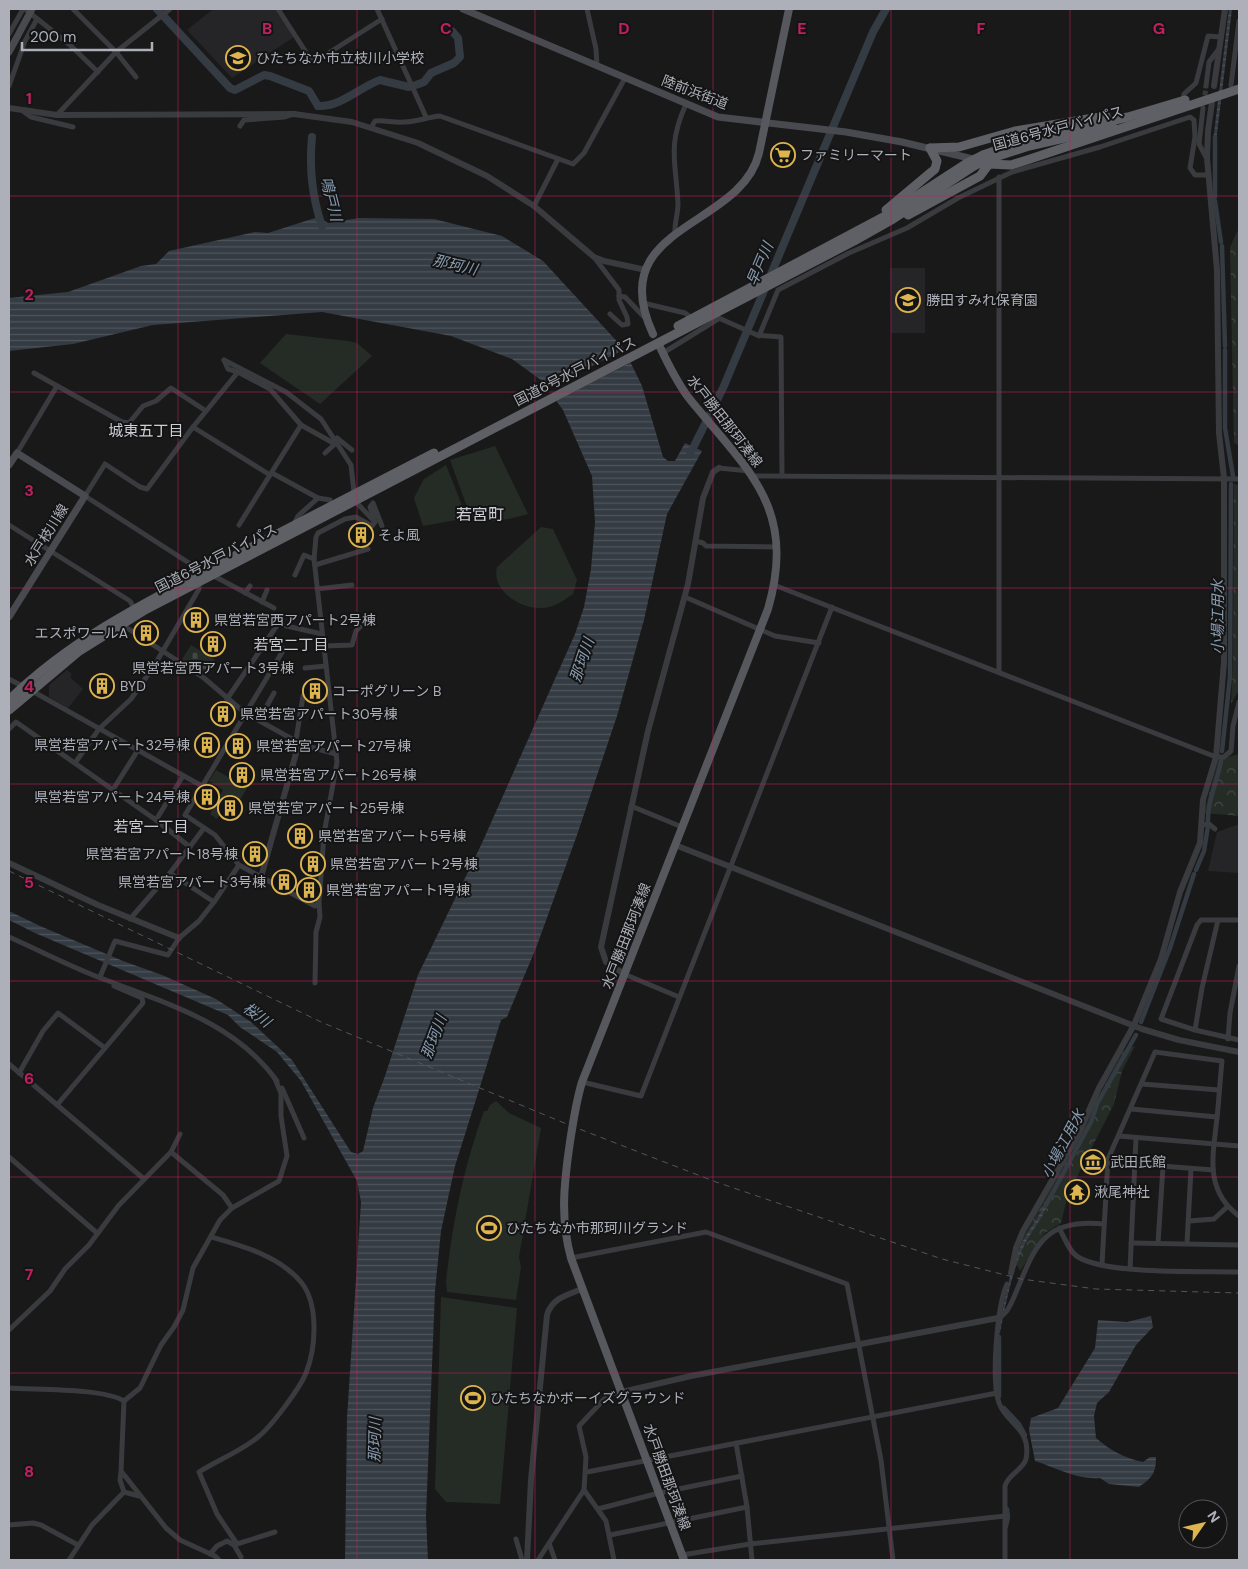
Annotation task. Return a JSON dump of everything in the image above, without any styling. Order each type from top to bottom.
[{"type":"highway","points":[[855,237],[894,223],[987,163],[1011,168],[1132,127],[1180,104],[1236,86]]},
{"type":"highway","points":[[855,237],[935,169],[937,161],[930,148],[959,147],[1022,130],[1180,104]]},
{"type":"highway","name":"国道6号水戸バイパス","points":[[9,710],[27,688],[74,647],[134,608],[208,575],[646,346],[692,318],[750,288],[783,274],[893,220],[971,164],[987,163],[1029,146],[1120,126],[1180,104]]},
{"type":"highway","name":"国道6号水戸バイパス","points":[[987,163],[1022,141],[1128,117],[1168,105]]},
{"type":"highway","name":"国道6号水戸バイパス","points":[[646,346],[715,317],[783,274]]},
{"type":"highway","name":"国道6号水戸バイパス","points":[[9,700],[120,624],[198,582],[294,524],[355,497]]},
{"type":"main road","name":"陸前浜街道","points":[[462,9],[724,119],[844,132],[930,148],[987,163]]},
{"type":"main road","points":[[653,334],[646,319],[642,302],[646,270],[657,250],[675,234],[745,182],[758,158],[789,9]]},
{"type":"main road","points":[[9,52],[28,10]]},
{"type":"main road","name":"水戸勝田那珂湊線","points":[[661,350],[682,388],[751,473],[769,509],[776,547],[774,586],[760,629],[582,1082],[576,1107],[563,1192],[564,1227],[570,1258],[683,1557]]},
{"type":"main road","points":[[9,465],[17,453]]},
{"type":"main road","name":"水戸枝川線","points":[[9,617],[85,496],[17,453]]},
{"type":"street","points":[[73,9],[116,52],[136,77]]},
{"type":"street","points":[[57,115],[116,52],[170,9]]},
{"type":"street","points":[[278,9],[311,60],[316,61],[382,19]]},
{"type":"street","points":[[377,9],[426,117]]},
{"type":"street","points":[[586,9],[596,49],[596,66]]},
{"type":"street","points":[[1214,86],[1225,9]]},
{"type":"street","points":[[9,34],[28,10],[37,20],[70,45],[98,72]]},
{"type":"street","points":[[9,86],[24,41],[37,20]]},
{"type":"street","points":[[1236,86],[1239,21]]},
{"type":"street","points":[[1180,104],[1184,94],[1196,83],[1208,36],[1220,37]]},
{"type":"street","points":[[1206,86],[1208,66],[1218,49]]},
{"type":"street","points":[[371,128],[375,121],[405,122],[440,116],[574,164],[578,162],[625,78]]},
{"type":"street","points":[[1011,1273],[1016,1248],[1023,1231],[1074,1144],[1103,1079],[1134,1025],[1161,959],[1180,892],[1200,844],[1203,800],[1216,757],[1224,662],[1224,478],[1219,433],[1218,270],[1207,157],[1212,102]]},
{"type":"street","points":[[675,234],[678,203],[674,176],[674,144],[677,126],[686,104]]},
{"type":"street","points":[[9,108],[24,112],[57,115],[294,114],[340,119],[418,143],[466,165],[534,206],[594,257],[619,290],[619,300],[627,317],[628,324],[622,325],[610,314]]},
{"type":"street","points":[[1203,108],[1200,144],[1207,157]]},
{"type":"street","points":[[24,112],[31,117],[73,127]]},
{"type":"street","points":[[240,126],[244,120],[285,117],[294,114]]},
{"type":"street","points":[[758,336],[778,290],[849,253],[907,228],[999,177],[1011,168],[1100,147],[1190,117],[1194,120],[1194,137],[1190,168],[1194,175],[1208,175]]},
{"type":"street","points":[[534,206],[558,159]]},
{"type":"street","points":[[987,163],[990,182]]},
{"type":"street","points":[[999,177],[999,672]]},
{"type":"street","points":[[594,257],[646,270]]},
{"type":"street","points":[[619,296],[625,297],[646,319]]},
{"type":"street","points":[[642,302],[685,313],[692,318]]},
{"type":"street","points":[[661,350],[715,317],[758,336],[781,337],[782,476]]},
{"type":"street","points":[[337,444],[301,425],[270,389],[225,366],[224,360],[258,376],[301,401],[321,419],[334,436],[352,450]]},
{"type":"street","points":[[238,372],[193,427],[147,489],[140,487],[105,464],[85,496],[208,575],[274,608]]},
{"type":"street","points":[[34,373],[122,422],[129,423],[143,406],[156,401],[170,388],[206,411]]},
{"type":"street","points":[[17,453],[57,386]]},
{"type":"street","points":[[239,525],[301,425]]},
{"type":"street","points":[[193,427],[271,474],[318,498],[330,500]]},
{"type":"street","points":[[334,436],[351,465],[355,497],[375,522]]},
{"type":"street","points":[[325,452],[337,444]]},
{"type":"street","points":[[680,997],[624,974],[606,962],[601,947],[648,731],[685,597],[703,498],[713,472],[719,468],[782,476],[1239,479]]},
{"type":"street","points":[[294,524],[298,516],[318,498]]},
{"type":"street","points":[[375,522],[370,507],[373,504],[382,526]]},
{"type":"street","points":[[348,512],[352,518]]},
{"type":"street","points":[[315,983],[316,932],[320,917],[319,903],[324,842],[337,762],[317,589],[316,537],[318,533],[352,518],[363,520],[372,526],[375,522]]},
{"type":"street","points":[[9,524],[130,601],[134,608]]},
{"type":"street","points":[[695,541],[703,542],[706,546],[776,547]]},
{"type":"street","points":[[295,575],[304,555],[315,562],[368,549]]},
{"type":"street","points":[[75,763],[99,729],[131,699],[162,652],[199,588],[198,582]]},
{"type":"street","points":[[317,589],[352,585]]},
{"type":"street","points":[[245,593],[250,586]]},
{"type":"street","points":[[774,586],[1216,757],[1224,758],[1231,751],[1233,726],[1239,702]]},
{"type":"street","points":[[262,602],[268,590]]},
{"type":"street","points":[[685,597],[778,637],[819,643]]},
{"type":"street","points":[[582,1082],[641,1096],[832,607]]},
{"type":"street","points":[[120,624],[204,678],[245,713],[297,742],[317,750],[336,754]]},
{"type":"street","points":[[227,699],[278,624],[322,634]]},
{"type":"street","points":[[324,646],[352,645],[356,631],[360,627]]},
{"type":"street","points":[[268,639],[284,650],[185,815],[215,835],[239,865],[315,906],[319,903]]},
{"type":"street","points":[[305,668],[326,666]]},
{"type":"street","points":[[9,679],[202,786]]},
{"type":"street","points":[[258,720],[274,693]]},
{"type":"street","points":[[260,877],[297,742],[303,696]]},
{"type":"street","points":[[9,729],[16,722],[156,820],[190,847]]},
{"type":"street","points":[[114,788],[138,750]]},
{"type":"street","points":[[156,820],[184,776]]},
{"type":"street","points":[[631,806],[682,827]]},
{"type":"street","points":[[1202,825],[1209,824],[1215,829]]},
{"type":"street","points":[[130,919],[170,873],[204,828]]},
{"type":"street","points":[[675,845],[1134,1025],[1179,1040],[1239,1052]]},
{"type":"street","points":[[9,863],[130,919],[179,938]]},
{"type":"street","points":[[101,977],[113,944],[118,940],[165,956],[173,950],[179,938],[214,902],[239,865]]},
{"type":"street","points":[[170,873],[214,902]]},
{"type":"street","points":[[1239,920],[1201,920],[1197,925],[1161,1019],[1228,1039],[1239,1040]]},
{"type":"street","points":[[1195,1030],[1202,988],[1218,920]]},
{"type":"street","points":[[9,937],[101,977],[177,1006],[206,1020],[246,1047],[275,1079],[290,1103],[304,1138]]},
{"type":"street","points":[[1228,1039],[1230,1013],[1239,966]]},
{"type":"street","points":[[57,1105],[144,1000],[101,977]]},
{"type":"street","points":[[19,1073],[43,1031],[58,1013],[105,1048]]},
{"type":"street","points":[[1102,1264],[1108,1159],[1155,1052],[1222,1061],[1213,1170],[1218,1193],[1227,1207],[1239,1216]]},
{"type":"street","points":[[9,1064],[144,1179]]},
{"type":"street","points":[[124,1492],[120,1480],[124,1401],[140,1388],[161,1344],[174,1327],[183,1310],[193,1268],[220,1220],[232,1208],[279,1181],[287,1156],[280,1116],[281,1093],[275,1079]]},
{"type":"street","points":[[1142,1084],[1219,1090]]},
{"type":"street","points":[[1131,1109],[1217,1117]]},
{"type":"street","points":[[9,1330],[50,1291],[65,1269],[81,1255],[119,1205],[171,1152],[180,1134]]},
{"type":"street","points":[[1119,1136],[1239,1146]]},
{"type":"street","points":[[1130,1269],[1136,1138]]},
{"type":"street","points":[[171,1152],[223,1196],[232,1208]]},
{"type":"street","points":[[9,1157],[97,1233]]},
{"type":"street","points":[[1136,1164],[1213,1170]]},
{"type":"street","points":[[1158,1242],[1163,1167]]},
{"type":"street","points":[[1187,1243],[1191,1169]]},
{"type":"street","points":[[1189,1221],[1209,1221],[1227,1207]]},
{"type":"street","points":[[538,1560],[584,1490],[587,1472],[586,1458],[579,1426],[609,1394],[1004,1316],[1022,1274],[1043,1240],[1059,1228],[1075,1222],[1104,1224]]},
{"type":"street","points":[[1059,1228],[1077,1256],[1102,1264],[1130,1269],[1239,1272]]},
{"type":"street","points":[[570,1258],[706,1232],[845,1282],[848,1287],[874,1417],[893,1560]]},
{"type":"street","points":[[211,1237],[247,1247],[285,1267],[301,1282],[312,1302],[313,1338],[306,1374],[279,1413],[259,1437],[199,1472],[217,1514],[237,1544],[275,1532]]},
{"type":"street","points":[[1132,1243],[1239,1245]]},
{"type":"street","points":[[1005,1560],[1003,1526],[1005,1516],[1004,1486],[1009,1476],[1024,1464],[1026,1454],[1022,1431],[1000,1406],[997,1393],[998,1318],[1007,1284]]},
{"type":"street","points":[[527,1560],[529,1507],[546,1314],[558,1298],[582,1289]]},
{"type":"street","points":[[9,1388],[93,1394],[117,1397],[124,1401]]},
{"type":"street","points":[[587,1472],[997,1393]]},
{"type":"street","points":[[736,1443],[752,1560]]},
{"type":"street","points":[[121,1471],[166,1528],[180,1540],[219,1560]]},
{"type":"street","points":[[598,1509],[659,1493],[742,1476]]},
{"type":"street","points":[[584,1490],[606,1520],[614,1560]]},
{"type":"street","points":[[124,1492],[139,1496]]},
{"type":"street","points":[[69,1560],[92,1525],[124,1492]]},
{"type":"street","points":[[610,1535],[746,1506]]},
{"type":"street","points":[[683,1557],[750,1544],[1005,1516]]},
{"type":"street","points":[[9,1525],[34,1523],[78,1545]]},
{"type":"street","points":[[516,1539],[522,1560]]},
{"type":"street","points":[[210,1554],[217,1546],[227,1541],[234,1545],[241,1557]]},
{"type":"street","points":[[549,1543],[555,1560]]},
{"type":"shaded area","name":"ひたちなか市立枝川小学校","points":[[213,9],[276,9],[294,37],[232,78],[187,30]]},
{"type":"shaded area","name":"勝田すみれ保育園","points":[[890,268],[925,268],[925,333],[891,333]]},
{"type":"shaded area","points":[[67,670],[72,674],[70,677],[83,689],[68,708],[49,697],[49,685]]},
{"type":"shaded area","points":[[1239,824],[1239,873],[1208,871],[1217,832]]},
{"type":"green space","points":[[1239,228],[1239,445],[1234,443],[1230,247]]},
{"type":"green space","points":[[286,334],[357,343],[372,356],[320,404],[260,363]]},
{"type":"green space","points":[[495,446],[528,514],[500,520],[478,520],[471,518],[450,460]]},
{"type":"green space","points":[[446,465],[467,518],[423,526],[414,498],[424,479]]},
{"type":"green space","points":[[1234,484],[1239,485],[1239,690],[1231,704],[1233,666]]},
{"type":"green space","points":[[541,527],[553,529],[577,580],[573,594],[562,602],[545,608],[516,602],[503,590],[498,583],[496,575],[497,567]]},
{"type":"green space","points":[[191,645],[215,660],[205,676],[181,661]]},
{"type":"green space","points":[[1239,754],[1239,816],[1204,813],[1218,760]]},
{"type":"green space","points":[[216,770],[247,788],[240,800],[231,795],[217,819],[210,814],[223,790],[209,781]]},
{"type":"green space","points":[[1135,1046],[1122,1071],[1114,1104],[1068,1194],[1061,1223],[1045,1233],[1020,1271],[1015,1261],[1021,1242],[1123,1051]]},
{"type":"green space","name":"ひたちなか市那珂川グランド","points":[[496,1101],[509,1113],[541,1128],[519,1257],[521,1267],[516,1300],[447,1292],[446,1282],[452,1238],[470,1152],[484,1111],[487,1111],[490,1105]]},
{"type":"green space","name":"ひたちなかボーイズグラウンド","points":[[441,1297],[517,1308],[500,1504],[446,1502],[435,1489]]},
{"type":"water","points":[[1229,9],[1232,9],[1216,142],[1213,142]]},
{"type":"water","name":"那珂川","points":[[318,217],[328,223],[359,218],[434,219],[502,236],[543,261],[624,349],[642,386],[663,457],[668,461],[675,461],[685,443],[702,451],[667,514],[644,620],[617,716],[536,948],[507,1017],[501,1020],[455,1166],[441,1231],[435,1291],[426,1516],[428,1560],[345,1560],[347,1418],[361,1202],[357,1181],[301,1081],[277,1052],[240,1027],[228,1015],[35,933],[9,920],[9,911],[40,926],[216,999],[251,1022],[292,1060],[351,1152],[358,1154],[363,1151],[373,1108],[418,975],[482,843],[575,634],[584,607],[591,569],[595,522],[592,476],[563,410],[541,380],[512,359],[451,336],[322,312],[153,325],[73,344],[9,351],[9,298],[68,292],[141,266],[156,264],[169,251],[255,232],[268,233]]},
{"type":"water","points":[[1045,1201],[1048,1202],[1046,1208],[1027,1240],[1016,1266],[1000,1333],[998,1332],[1013,1266],[1021,1245]]},
{"type":"water","points":[[1151,1316],[1153,1327],[1136,1345],[1109,1392],[1097,1403],[1094,1416],[1096,1438],[1106,1446],[1137,1461],[1143,1462],[1150,1457],[1156,1457],[1154,1471],[1150,1478],[1139,1487],[1109,1484],[1100,1478],[1075,1475],[1035,1461],[1029,1430],[1031,1418],[1058,1408],[1095,1348],[1098,1320],[1127,1322]]},
{"type":"pier","points":[[627,348],[634,361],[554,402],[545,390]]},
{"type":"waterway","points":[[157,9],[230,88],[235,90],[264,75],[270,76],[309,91],[318,106]]},
{"type":"waterway","name":"早戸川","points":[[690,454],[723,388],[873,32],[886,9]]},
{"type":"waterway","name":"鳴戸川","points":[[318,106],[335,103],[380,80],[409,87],[424,82],[431,73],[454,63],[460,57],[458,38],[452,31]]},
{"type":"waterway","name":"鳴戸川","points":[[312,137],[312,182],[322,226]]},
{"type":"waterway","name":"小場江用水","points":[[1215,137],[1215,197]]},
{"type":"waterway","name":"小場江用水","points":[[1215,201],[1221,242]]},
{"type":"waterway","name":"小場江用水","points":[[1222,246],[1225,346]]},
{"type":"waterway","name":"小場江用水","points":[[1225,350],[1225,428],[1233,476]]},
{"type":"waterway","name":"小場江用水","points":[[1222,751],[1230,677],[1231,484]]},
{"type":"waterway","name":"小場江用水","points":[[1208,823],[1211,800],[1221,761]]},
{"type":"waterway","name":"小場江用水","points":[[1196,870],[1204,851],[1208,826]]},
{"type":"waterway","name":"小場江用水","points":[[1141,1022],[1170,948],[1194,874]]},
{"type":"waterway","name":"小場江用水","points":[[1046,1205],[1091,1122],[1097,1104],[1136,1035]]},
{"type":"waterway","name":"小場江用水","points":[[999,1337],[999,1396]]},
{"type":"waterway","name":"小場江用水","points":[[1004,1408],[1019,1424],[1025,1435]]},
{"type":"waterway","name":"小場江用水","points":[[1006,1526],[1007,1509]]},
{"type":"tunnel","points":[[1204,103],[1206,86]]},
{"type":"railway","points":[[9,871],[321,1022],[569,1125],[716,1182],[942,1259],[1021,1279],[1096,1289],[1239,1293]]},
{"type":"place","name":"ひたちなか市立枝川小学校","points":[[238,58]]},
{"type":"place","name":"ファミリーマート","points":[[783,155]]},
{"type":"place","name":"勝田すみれ保育園","points":[[908,300]]},
{"type":"place","name":"そよ風","points":[[361,535]]},
{"type":"place","name":"県営若宮西アパート2号棟","points":[[196,620]]},
{"type":"place","name":"エスポワールA","points":[[146,633]]},
{"type":"place","name":"県営若宮西アパート3号棟","points":[[213,644]]},
{"type":"place","name":"BYD","points":[[102,686]]},
{"type":"place","name":"コーポグリーン B","points":[[315,691]]},
{"type":"place","name":"県営若宮アパート30号棟","points":[[223,714]]},
{"type":"place","name":"県営若宮アパート32号棟","points":[[207,745]]},
{"type":"place","name":"県営若宮アパート27号棟","points":[[238,746]]},
{"type":"place","name":"県営若宮アパート26号棟","points":[[242,775]]},
{"type":"place","name":"県営若宮アパート24号棟","points":[[207,797]]},
{"type":"place","name":"県営若宮アパート25号棟","points":[[230,808]]},
{"type":"place","name":"県営若宮アパート5号棟","points":[[300,836]]},
{"type":"place","name":"県営若宮アパート18号棟","points":[[255,854]]},
{"type":"place","name":"県営若宮アパート2号棟","points":[[313,864]]},
{"type":"place","name":"県営若宮アパート3号棟","points":[[284,882]]},
{"type":"place","name":"県営若宮アパート1号棟","points":[[309,890]]},
{"type":"place","name":"武田氏館","points":[[1093,1162]]},
{"type":"place","name":"湫尾神社","points":[[1077,1192]]},
{"type":"place","name":"ひたちなか市那珂川グランド","points":[[489,1228]]},
{"type":"place","name":"ひたちなかボーイズグラウンド","points":[[473,1398]]},
{"type":"district","name":"城東五丁目","points":[[146,431]]},
{"type":"district","name":"若宮町","points":[[480,514]]},
{"type":"district","name":"若宮二丁目","points":[[291,645]]},
{"type":"district","name":"若宮一丁目","points":[[151,827]]},
{"type":"water label","name":"桜川","points":[[257,1015]]}]
